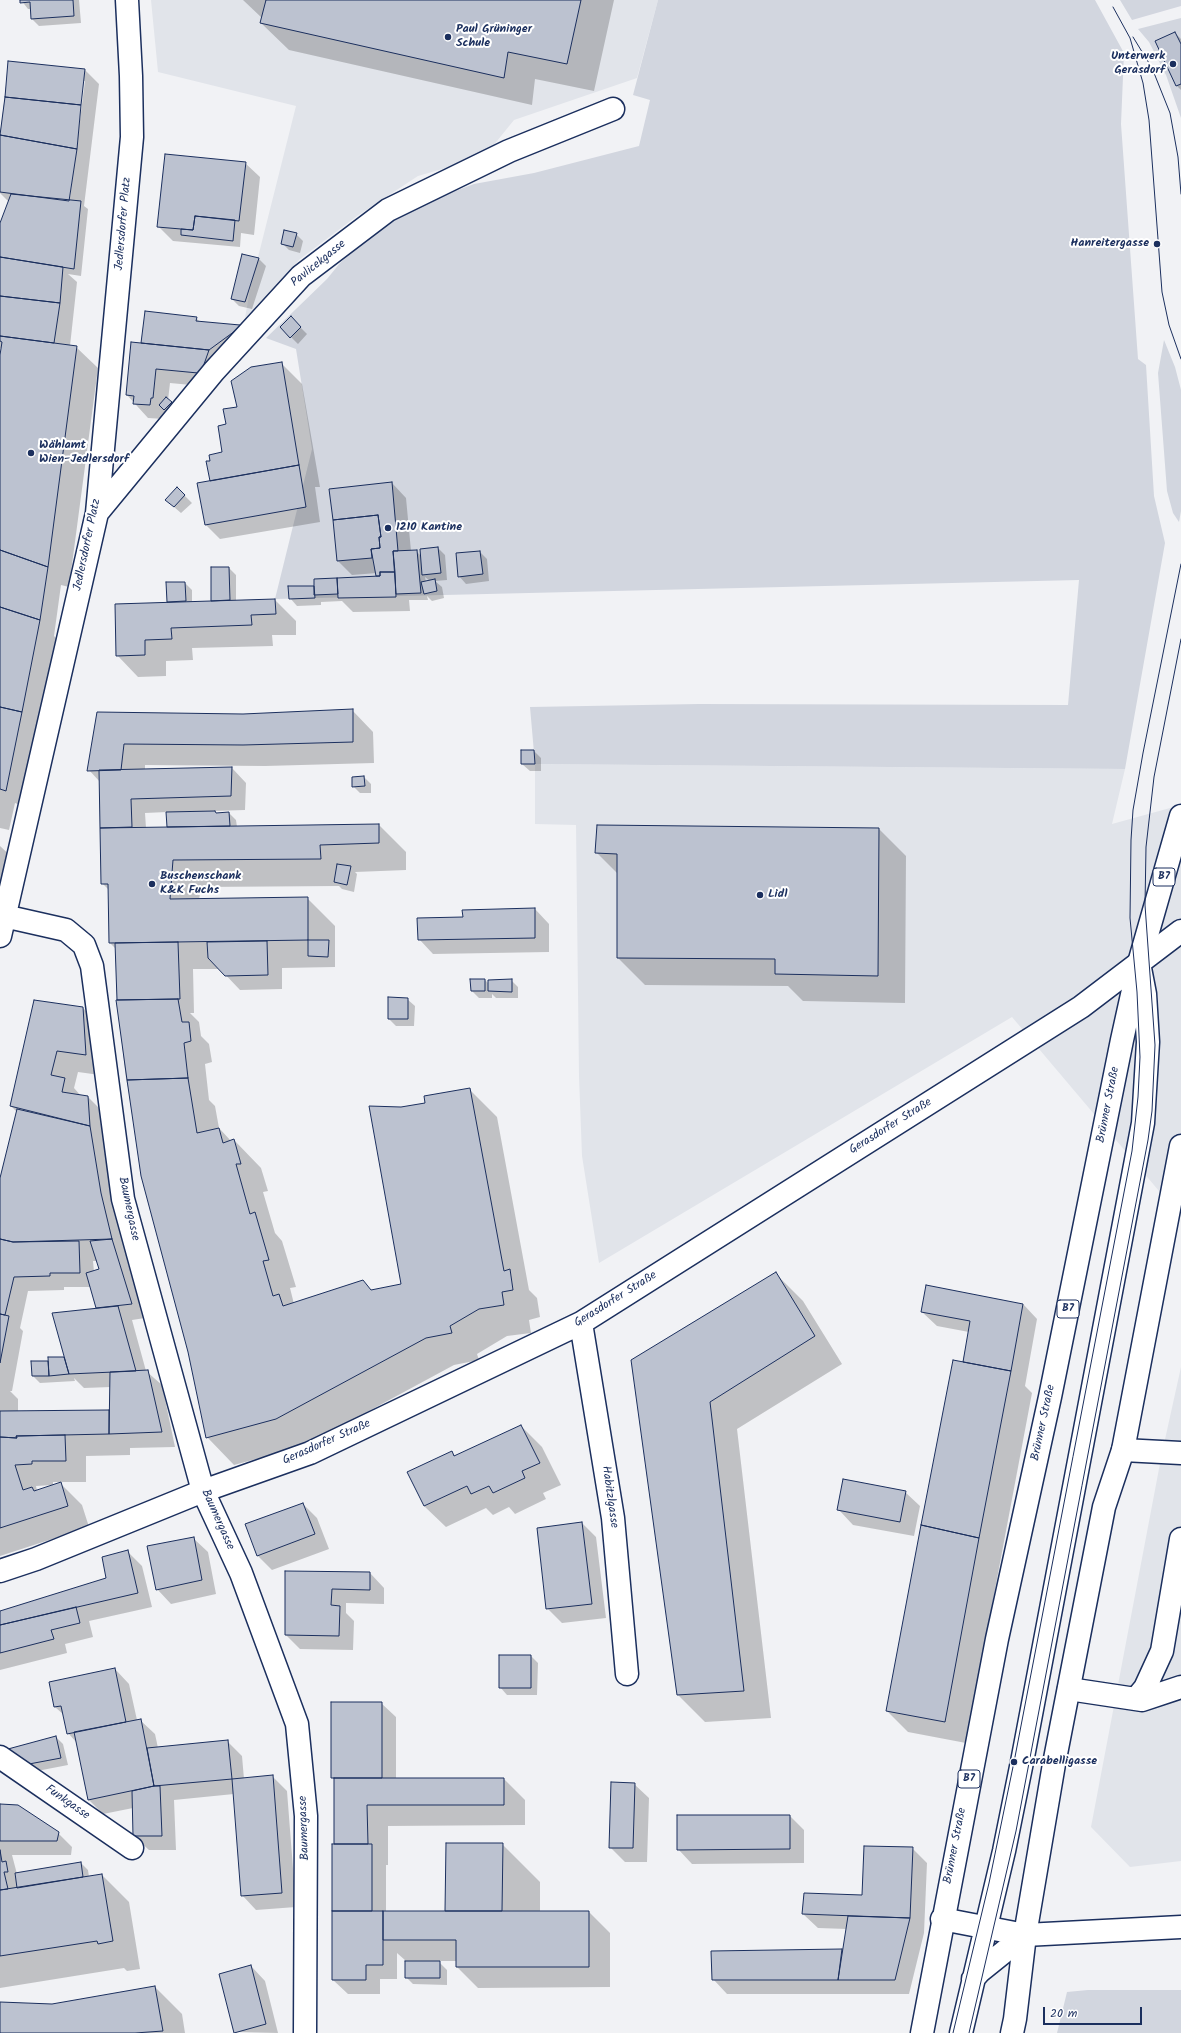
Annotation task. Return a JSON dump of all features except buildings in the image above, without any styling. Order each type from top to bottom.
[{"type":"street","name":"Jedlersdorfer Platz","points":[[98,1007],[92,966],[84,945],[66,930],[2,926],[97,513],[132,137],[131,76],[127,0]]},
{"type":"street","name":"Pavlicekgasse","points":[[97,513],[214,371],[301,276],[388,210],[509,151],[613,109]]},
{"type":"street","name":"Brünner Straße","points":[[922,2033],[942,1919],[997,1639],[1048,1404],[1139,963],[1181,816]]},
{"type":"street","name":"Gerasdorfer Straße","points":[[0,1571],[36,1559],[203,1491],[310,1453],[581,1323],[1081,1007],[1181,931]]},
{"type":"street","points":[[961,2033],[1022,1762],[1143,1123],[1148,1074],[1148,1042],[1145,994],[1139,963]]},
{"type":"street","name":"Baumergasse","points":[[98,1007],[123,1199],[203,1491],[241,1573],[297,1724],[306,1816],[305,2033]]},
{"type":"street","points":[[1012,2033],[1025,1934],[1046,1809],[1104,1506],[1123,1450],[1176,1188],[1181,1146]]},
{"type":"street","name":"Habitzlgasse","points":[[581,1323],[613,1518],[627,1674]]},
{"type":"street","points":[[1123,1450],[1181,1452]]},
{"type":"street","points":[[1139,1699],[1162,1650],[1181,1540]]},
{"type":"street","points":[[1069,1689],[1139,1699],[1181,1687]]},
{"type":"street","name":"Funkgasse","points":[[1,1758],[132,1848]]},
{"type":"street","points":[[942,1919],[1025,1934],[1181,1927]]},
{"type":"street","points":[[973,1979],[979,1972],[1025,1934]]},
{"type":"shaded area","name":"Paul Grüninger Schule","points":[[151,0],[658,0],[637,78],[514,120],[484,157],[418,176],[357,216],[300,259],[245,318],[250,289],[296,106],[158,72]]},
{"type":"shaded area","points":[[658,0],[1095,0],[1124,53],[1121,124],[1138,359],[1146,365],[1154,496],[1165,543],[1125,769],[535,764],[530,707],[699,704],[1068,705],[1079,580],[275,599],[312,449],[296,349],[266,338],[327,279],[340,263],[394,219],[442,196],[474,184],[534,173],[639,146],[650,100],[633,95]]},
{"type":"shaded area","points":[[1120,0],[1181,0],[1181,6],[1132,20]]},
{"type":"shaded area","points":[[1181,18],[1181,118],[1166,75],[1149,42],[1138,29]]},
{"type":"shaded area","points":[[1164,340],[1175,367],[1181,390],[1181,511],[1179,522],[1173,513],[1167,491],[1158,373]]},
{"type":"shaded area","points":[[535,764],[1125,769],[1112,824],[1181,805],[1181,1217],[1012,1017],[599,1263],[582,1156],[579,1076],[576,825],[535,824]]},
{"type":"shaded area","points":[[1181,1367],[1181,1861],[1130,1867],[1091,1827],[1162,1453]]},
{"type":"shaded area","points":[[1088,1990],[1181,1990],[1181,2033],[1057,2033],[1067,1992]]},
{"type":"tram line","points":[[1113,7],[1130,38],[1143,83],[1149,120],[1162,292],[1169,325],[1181,359]]},
{"type":"tram line","points":[[1133,37],[1152,68],[1170,113],[1178,157],[1181,194]]},
{"type":"tram line","points":[[953,2033],[989,1883],[1014,1762],[1132,1151],[1138,1097],[1140,1057],[1137,992],[1130,918],[1133,810],[1181,564]]},
{"type":"tram line","points":[[969,2033],[1016,1831],[1148,1140],[1152,1111],[1155,1045],[1145,905],[1146,847],[1154,777],[1181,639]]},
{"type":"place","name":"Paul Grüninger Schule","points":[[448,37]]},
{"type":"place","name":"Unterwerk Gerasdorf","points":[[1173,64]]},
{"type":"place","name":"Hanreitergasse","points":[[1157,244]]},
{"type":"place","name":"Wählamt Wien-Jedlersdorf","points":[[31,453]]},
{"type":"place","name":"1210 Kantine","points":[[388,528]]},
{"type":"place","name":"Buschenschank K&K Fuchs","points":[[152,884]]},
{"type":"place","name":"Lidl","points":[[760,895]]},
{"type":"place","name":"Carabelligasse","points":[[1014,1762]]}]
